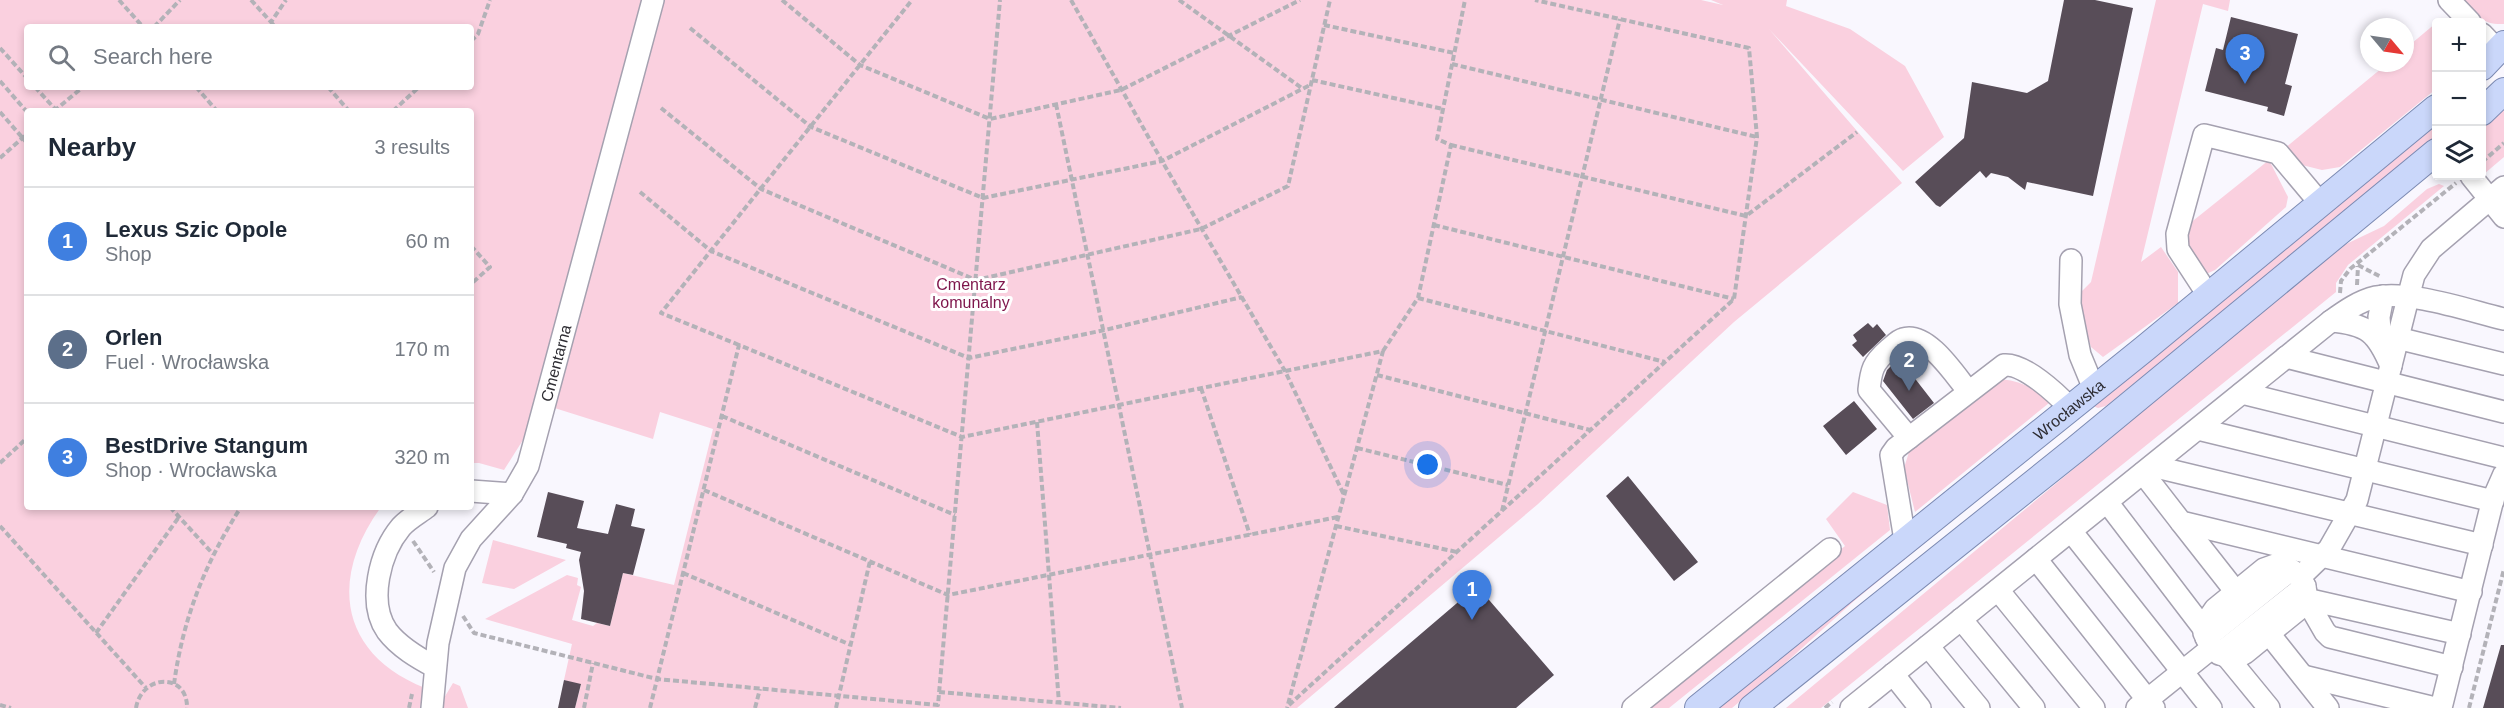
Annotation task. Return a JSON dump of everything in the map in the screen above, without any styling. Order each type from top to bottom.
[{"type":"main road","points":[[2486,107],[2504,91]]},
{"type":"main road","name":"Wrocławska","points":[[1698,708],[2094,389],[2432,111]]},
{"type":"main road","points":[[1752,708],[2063,459],[2432,155]]},
{"type":"main road","points":[[2063,459],[2071,447],[2076,429],[2070,408]]},
{"type":"street","name":"Cmentarna","points":[[432,708],[435,667],[448,594],[463,551],[512,494],[528,466],[653,0]]},
{"type":"street","points":[[2449,0],[2466,18]]},
{"type":"street","points":[[2208,295],[2178,249],[2177,234],[2204,135],[2277,153],[2320,203]]},
{"type":"street","points":[[2477,180],[2497,193],[2504,217]]},
{"type":"street","points":[[2389,341],[2408,298],[2414,275],[2427,254],[2497,193]]},
{"type":"street","points":[[2071,260],[2070,304],[2080,355],[2094,389]]},
{"type":"street","points":[[2385,288],[2408,298],[2504,319]]},
{"type":"street","points":[[1858,706],[1893,674],[2331,321],[2385,288]]},
{"type":"street","points":[[2036,559],[2146,705],[2214,645],[2301,583],[2339,535],[2351,513],[2366,470],[2389,374],[2389,341],[2379,317],[2385,288]]},
{"type":"street","points":[[2331,321],[2345,322],[2367,329],[2389,341],[2504,364]]},
{"type":"street","points":[[1909,438],[1869,390],[1871,371],[1879,358],[1902,339],[1918,339],[1931,347],[1968,392]]},
{"type":"street","points":[[2286,357],[2389,374],[2504,412]]},
{"type":"street","points":[[1905,540],[1891,454],[1909,438],[2004,365],[2016,366],[2055,393],[2070,408]]},
{"type":"street","points":[[2242,393],[2504,458]]},
{"type":"street","points":[[2198,429],[2493,501]]},
{"type":"street","points":[[2148,469],[2351,513],[2482,545]]},
{"type":"street","points":[[2148,469],[2181,522],[2236,592]]},
{"type":"street","points":[[2441,708],[2493,501],[2504,474]]},
{"type":"street","points":[[474,491],[512,494]]},
{"type":"street","points":[[2107,502],[2214,645],[2269,708]]},
{"type":"street","points":[[423,510],[401,527],[380,571],[376,594],[379,615],[387,630],[398,643],[416,657],[435,667]]},
{"type":"street","points":[[2181,522],[2471,592]]},
{"type":"street","points":[[2071,531],[2211,708]]},
{"type":"street","points":[[1633,708],[1830,549]]},
{"type":"street","points":[[2214,645],[2209,615],[2271,565],[2278,564],[2301,583],[2460,634]]},
{"type":"street","points":[[2214,645],[2240,657],[2300,610],[2301,583]]},
{"type":"street","points":[[2301,583],[2325,632],[2330,637],[2452,667]]},
{"type":"street","points":[[1998,590],[2094,708]]},
{"type":"street","points":[[1961,619],[2034,708]]},
{"type":"street","points":[[2270,634],[2328,708]]},
{"type":"street","points":[[1928,646],[1979,708]]},
{"type":"street","points":[[1893,674],[1920,708]]},
{"type":"street","points":[[2303,676],[2435,708]]},
{"type":"path","points":[[119,0],[140,24]]},
{"type":"path","points":[[157,24],[180,0]]},
{"type":"path","points":[[251,0],[271,22],[286,0]]},
{"type":"path","points":[[474,38],[478,34],[490,0]]},
{"type":"path","points":[[782,0],[860,64],[990,119],[1121,90],[1300,0]]},
{"type":"path","points":[[912,0],[661,313],[962,437],[1383,351]]},
{"type":"path","points":[[401,527],[474,633],[657,679],[938,706],[1000,0]]},
{"type":"path","points":[[1071,0],[1201,229],[1285,371],[1344,495]]},
{"type":"path","points":[[1179,0],[1303,89]]},
{"type":"path","points":[[661,108],[761,189],[976,280],[1201,229],[1288,186],[1330,0]]},
{"type":"path","points":[[1465,0],[1437,139],[1451,145],[1746,216]]},
{"type":"path","points":[[1288,707],[1734,299],[1757,137],[1749,48],[1535,0]]},
{"type":"path","points":[[1502,511],[1620,19]]},
{"type":"path","points":[[1324,25],[1454,53]]},
{"type":"path","points":[[690,28],[811,127],[983,198],[1162,161],[1303,89],[1311,82]]},
{"type":"path","points":[[0,48],[24,75]]},
{"type":"path","points":[[1452,64],[1757,137]]},
{"type":"path","points":[[0,81],[24,109]]},
{"type":"path","points":[[1311,82],[1443,109]]},
{"type":"path","points":[[38,90],[52,108]]},
{"type":"path","points":[[58,108],[80,90]]},
{"type":"path","points":[[199,90],[214,108]]},
{"type":"path","points":[[331,90],[346,108]]},
{"type":"path","points":[[396,108],[417,90]]},
{"type":"path","points":[[1056,104],[1121,405],[1182,708]]},
{"type":"path","points":[[0,112],[23,138],[0,158]]},
{"type":"path","points":[[1746,216],[1857,132]]},
{"type":"path","points":[[2486,158],[2504,143]]},
{"type":"path","points":[[1288,707],[1383,351],[1418,298],[1451,145]]},
{"type":"path","points":[[2343,296],[2340,293],[2342,281],[2350,269],[2358,265],[2460,180]]},
{"type":"path","points":[[640,192],[711,251],[969,358],[1105,330],[1242,297]]},
{"type":"path","points":[[1434,225],[1734,299]]},
{"type":"path","points":[[474,249],[490,267],[474,281]]},
{"type":"path","points":[[2358,265],[2385,288]]},
{"type":"path","points":[[2357,289],[2358,265]]},
{"type":"path","points":[[1418,298],[1666,362]]},
{"type":"path","points":[[650,708],[740,345]]},
{"type":"path","points":[[1376,375],[1591,431]]},
{"type":"path","points":[[1201,388],[1250,535]]},
{"type":"path","points":[[722,416],[955,515]]},
{"type":"path","points":[[1037,422],[1059,703]]},
{"type":"path","points":[[0,463],[24,441]]},
{"type":"path","points":[[1357,448],[1508,485]]},
{"type":"path","points":[[704,490],[948,595],[1338,517]]},
{"type":"path","points":[[173,510],[213,554]]},
{"type":"path","points":[[174,684],[179,648],[198,591],[213,554],[239,510]]},
{"type":"path","points":[[96,633],[179,517]]},
{"type":"path","points":[[1336,525],[1457,552]]},
{"type":"path","points":[[0,526],[146,688]]},
{"type":"path","points":[[837,708],[870,561]]},
{"type":"path","points":[[2469,708],[2504,569]]},
{"type":"path","points":[[684,573],[850,645]]},
{"type":"path","points":[[584,708],[593,663]]},
{"type":"path","points":[[136,708],[146,688],[155,682],[165,681],[174,684],[187,699],[186,708]]},
{"type":"path","points":[[755,708],[760,689]]},
{"type":"path","points":[[939,692],[1121,708]]},
{"type":"path","points":[[0,705],[10,708]]},
{"type":"green space","name":"Cmentarz komunalny","points":[[0,0],[1701,0],[1723,5],[1711,0],[1787,0],[1786,6],[1850,29],[1905,66],[1944,137],[1903,171],[1769,29],[1902,183],[1734,322],[1538,504],[1297,708],[575,708],[581,685],[564,680],[572,644],[485,619],[567,575],[578,578],[577,585],[581,587],[572,620],[593,626],[597,623],[610,626],[623,573],[674,585],[713,429],[660,412],[653,439],[545,405],[504,470],[474,463],[474,108],[24,108],[24,510],[379,510],[364,534],[354,560],[349,587],[351,611],[360,635],[375,655],[396,673],[425,688],[420,708],[0,708]]},
{"type":"green space","points":[[2156,0],[2230,0],[2228,11],[2203,4],[2141,262],[2161,247],[2178,272],[2178,303],[2103,357],[2091,347],[2076,297],[2091,282]]},
{"type":"green space","points":[[2504,0],[2504,24],[2491,23],[2486,21],[2486,18],[2480,18],[2463,1]]},
{"type":"green space","points":[[2432,26],[2432,92],[2340,167],[2322,170],[2302,165],[2284,149],[2377,72],[2414,72],[2414,41]]},
{"type":"green space","points":[[2504,107],[2504,157],[2486,172],[2486,126]]},
{"type":"green space","points":[[2432,126],[2432,141],[2411,160],[2106,406],[2098,408],[2093,406],[2094,401]]},
{"type":"green space","points":[[2269,160],[2288,197],[2286,207],[2215,270],[2204,275],[2186,251],[2184,228]]},
{"type":"green space","points":[[2439,184],[2444,186],[2348,265],[2336,283],[2336,292],[1821,708],[1786,708],[2342,246],[2384,226],[2427,189]]},
{"type":"green space","points":[[2001,380],[2027,386],[2049,403],[1915,512],[1904,468],[1909,452]]},
{"type":"green space","points":[[2048,442],[1854,601],[1732,708],[1713,708]]},
{"type":"green space","points":[[1853,492],[1887,505],[1890,530],[1669,708],[1648,708],[1845,546],[1826,519]]},
{"type":"green space","points":[[493,540],[566,560],[514,589],[482,583]]},
{"type":"green space","points":[[453,683],[460,686],[468,708],[438,708]]},
{"type":"building","points":[[2064,0],[2095,0],[2133,8],[2093,196],[2027,182],[2025,190],[2008,177],[1991,173],[1986,178],[1980,171],[1940,207],[1936,205],[1915,182],[1964,138],[1972,82],[2027,93],[2048,81]]},
{"type":"building","points":[[2231,17],[2298,34],[2285,84],[2292,86],[2284,116],[2267,111],[2268,107],[2205,91],[2216,48],[2223,50]]},
{"type":"building","points":[[1868,323],[1873,328],[1877,324],[1886,335],[1863,357],[1852,345],[1857,341],[1853,335]]},
{"type":"building","points":[[1899,358],[1934,403],[1913,419],[1883,381],[1887,370]]},
{"type":"building","points":[[1854,401],[1877,429],[1846,455],[1823,426]]},
{"type":"building","points":[[1628,476],[1698,562],[1674,581],[1606,496]]},
{"type":"building","points":[[548,492],[584,501],[577,528],[608,534],[616,504],[635,509],[631,526],[645,529],[633,575],[623,573],[610,626],[581,619],[584,591],[579,560],[581,552],[566,548],[567,544],[537,537]]},
{"type":"building","points":[[1477,586],[1554,675],[1516,708],[1334,708]]},
{"type":"building","points":[[2501,645],[2504,645],[2504,708],[2483,708]]},
{"type":"building","points":[[564,680],[581,684],[575,708],[558,708]]},
{"type":"place","name":"BestDrive Stangum","points":[[2245,84]]},
{"type":"place","name":"Orlen","points":[[1909,391]]},
{"type":"place","name":"Lexus Szic Opole","points":[[1472,620]]}]
